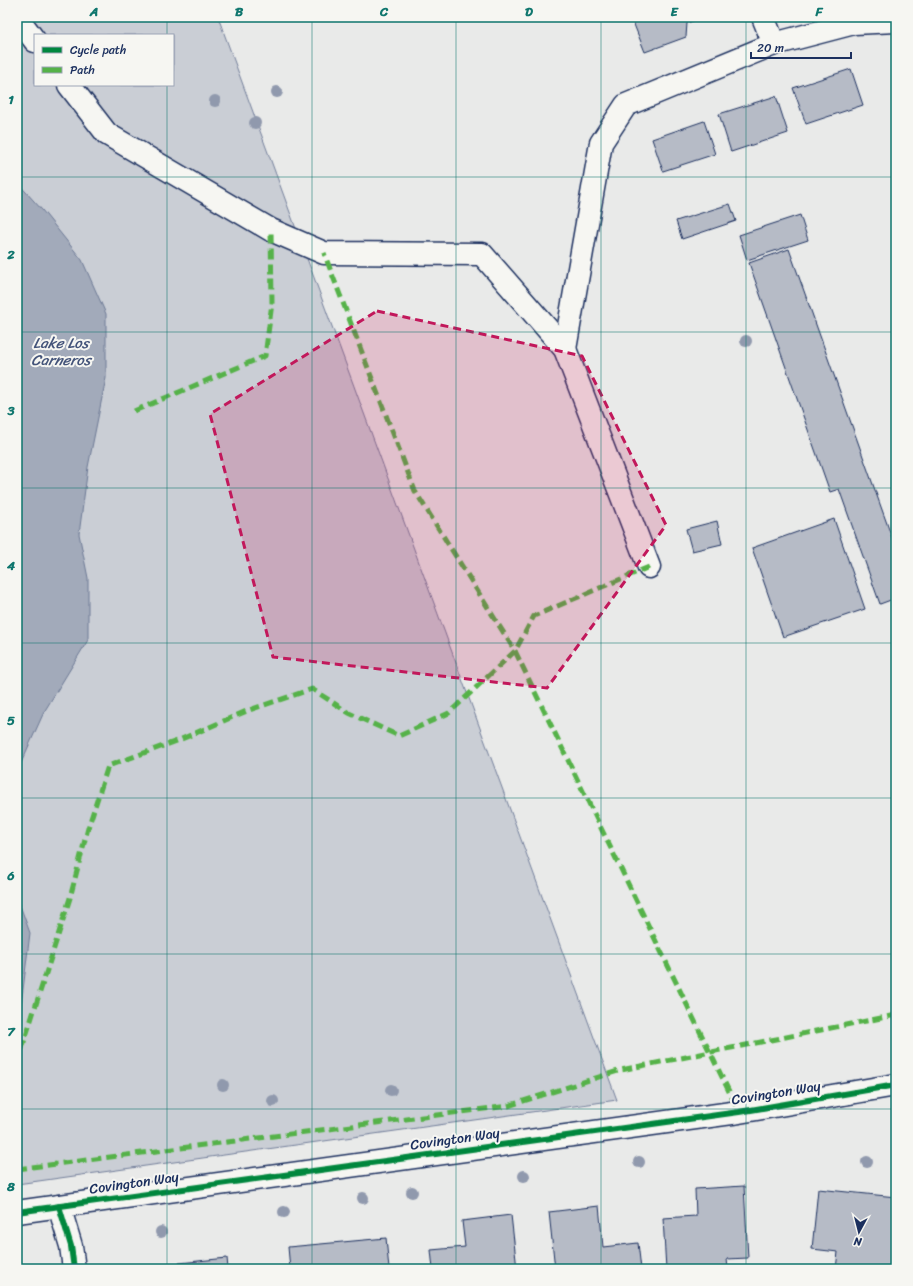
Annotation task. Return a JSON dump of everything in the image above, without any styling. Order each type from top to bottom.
[{"type":"street","points":[[17,17],[34,40]]},
{"type":"street","points":[[763,17],[774,44]]},
{"type":"street","points":[[565,349],[600,143],[626,105],[774,44],[854,23],[896,21]]},
{"type":"street","points":[[70,86],[107,134],[271,230],[318,250],[324,252],[482,254],[565,349],[649,567]]},
{"type":"street","name":"Covington Way","points":[[17,1212],[739,1112],[896,1085]]},
{"type":"street","points":[[59,1206],[71,1246],[74,1269]]},
{"type":"highlighted area","points":[[377,311],[582,356],[666,525],[547,688],[273,657],[210,414]]},
{"type":"shaded area","points":[[17,17],[218,17],[617,1100],[17,1184]]},
{"type":"water","name":"Lake Los Carneros","points":[[17,182],[42,210],[82,260],[106,314],[106,378],[88,467],[79,534],[88,578],[88,640],[44,712],[17,772]]},
{"type":"water","points":[[17,897],[30,933],[20,1014],[17,1018]]},
{"type":"building","points":[[631,17],[701,18],[687,23],[686,37],[645,52]]},
{"type":"building","points":[[851,69],[863,105],[806,124],[793,88]]},
{"type":"building","points":[[776,96],[788,133],[731,152],[719,114]]},
{"type":"building","points":[[704,121],[715,154],[663,171],[652,139]]},
{"type":"building","points":[[730,204],[736,221],[682,239],[676,221]]},
{"type":"building","points":[[800,215],[808,240],[747,260],[739,235]]},
{"type":"building","points":[[789,249],[896,549],[896,598],[880,604],[839,489],[830,492],[749,263]]},
{"type":"building","points":[[834,519],[865,609],[783,637],[752,548]]},
{"type":"building","points":[[717,521],[722,544],[692,551],[686,529]]},
{"type":"building","points":[[744,1186],[748,1258],[727,1259],[728,1269],[666,1269],[663,1218],[696,1216],[695,1189]]},
{"type":"building","points":[[818,1189],[896,1197],[896,1269],[836,1269],[838,1252],[812,1249]]},
{"type":"building","points":[[599,1206],[603,1247],[638,1243],[641,1269],[555,1269],[549,1212]]},
{"type":"building","points":[[511,1215],[517,1269],[433,1269],[431,1250],[465,1247],[462,1221]]},
{"type":"building","points":[[386,1238],[389,1269],[290,1269],[288,1247]]},
{"type":"building","points":[[227,1258],[228,1269],[179,1269],[179,1263]]},
{"type":"marked path","points":[[134,411],[265,356],[272,303],[271,230]]},
{"type":"marked path","points":[[17,1064],[70,898],[88,828],[108,766],[177,741],[249,710],[312,689],[349,713],[399,736],[449,713],[515,651],[415,491],[324,253]]},
{"type":"marked path","points":[[649,567],[534,616],[515,651],[739,1112]]},
{"type":"marked path","points":[[17,1169],[508,1106],[621,1070],[896,1015]]},
{"type":"cycle path","points":[[17,1212],[739,1112],[896,1085]]},
{"type":"cycle path","points":[[59,1206],[71,1246],[74,1269]]}]
